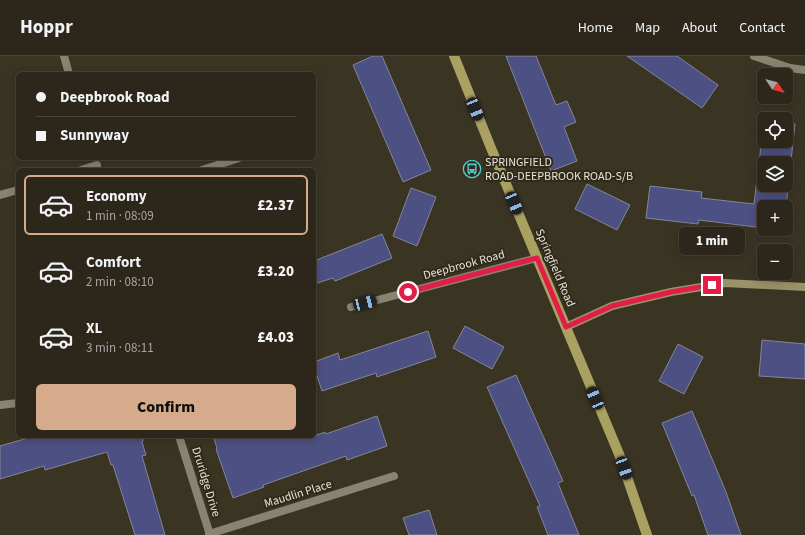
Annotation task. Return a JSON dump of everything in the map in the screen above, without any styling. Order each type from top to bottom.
[{"type":"main road","name":"Springfield Road","points":[[454,56],[619,454],[647,535]]},
{"type":"street","points":[[64,56],[68,72]]},
{"type":"street","points":[[754,56],[790,68],[805,70]]},
{"type":"street","points":[[208,168],[233,160]]},
{"type":"street","points":[[86,168],[97,164]]},
{"type":"street","points":[[0,196],[16,191]]},
{"type":"street","name":"Deepbrook Road","points":[[351,307],[537,258]]},
{"type":"street","points":[[566,327],[612,306],[671,292],[726,283],[805,287]]},
{"type":"street","points":[[0,405],[16,403]]},
{"type":"street","name":"Druridge Drive","points":[[180,438],[209,534]]},
{"type":"street","name":"Maudlin Place","points":[[209,534],[394,476]]},
{"type":"building","points":[[373,56],[382,56],[431,170],[403,182],[353,65]]},
{"type":"building","points":[[506,56],[536,56],[556,105],[567,101],[576,122],[564,127],[577,161],[551,171]]},
{"type":"building","points":[[627,56],[677,56],[718,85],[702,108]]},
{"type":"building","points":[[793,124],[795,124],[793,142]]},
{"type":"building","points":[[761,148],[792,148],[792,156],[760,156]]},
{"type":"building","points":[[757,179],[757,192],[788,192],[787,200],[757,200],[757,227],[699,220],[698,224],[646,218],[650,186],[702,192],[701,198],[754,204]]},
{"type":"building","points":[[587,184],[630,205],[617,230],[575,209]]},
{"type":"building","points":[[411,188],[436,197],[417,246],[393,236]]},
{"type":"building","points":[[382,234],[392,258],[335,281],[333,278],[316,283],[316,260]]},
{"type":"building","points":[[465,326],[504,347],[492,369],[453,348]]},
{"type":"building","points":[[428,331],[436,357],[377,377],[376,373],[322,391],[316,373],[316,361],[338,353],[340,360]]},
{"type":"building","points":[[762,340],[805,344],[805,379],[759,376]]},
{"type":"building","points":[[678,344],[703,357],[684,394],[659,381]]},
{"type":"building","points":[[516,375],[563,481],[558,483],[579,535],[548,535],[537,507],[540,506],[487,387]]},
{"type":"building","points":[[692,411],[726,492],[741,535],[708,535],[694,495],[692,496],[662,423]]},
{"type":"building","points":[[377,416],[387,446],[347,460],[346,456],[263,485],[264,487],[233,498],[214,438],[316,438],[316,435],[325,432],[326,434]]},
{"type":"building","points":[[28,438],[143,438],[142,442],[146,455],[142,456],[165,535],[135,535],[113,465],[111,465],[107,452],[45,470],[44,466],[0,479],[0,446]]},
{"type":"building","points":[[429,510],[437,535],[409,535],[403,518]]},
{"type":"place","name":"SPRINGFIELD ROAD-DEEPBROOK ROAD-S/B","points":[[472,169]]},
{"type":"route","points":[[408,292],[537,258],[566,327],[612,306],[671,292],[712,285]]}]
